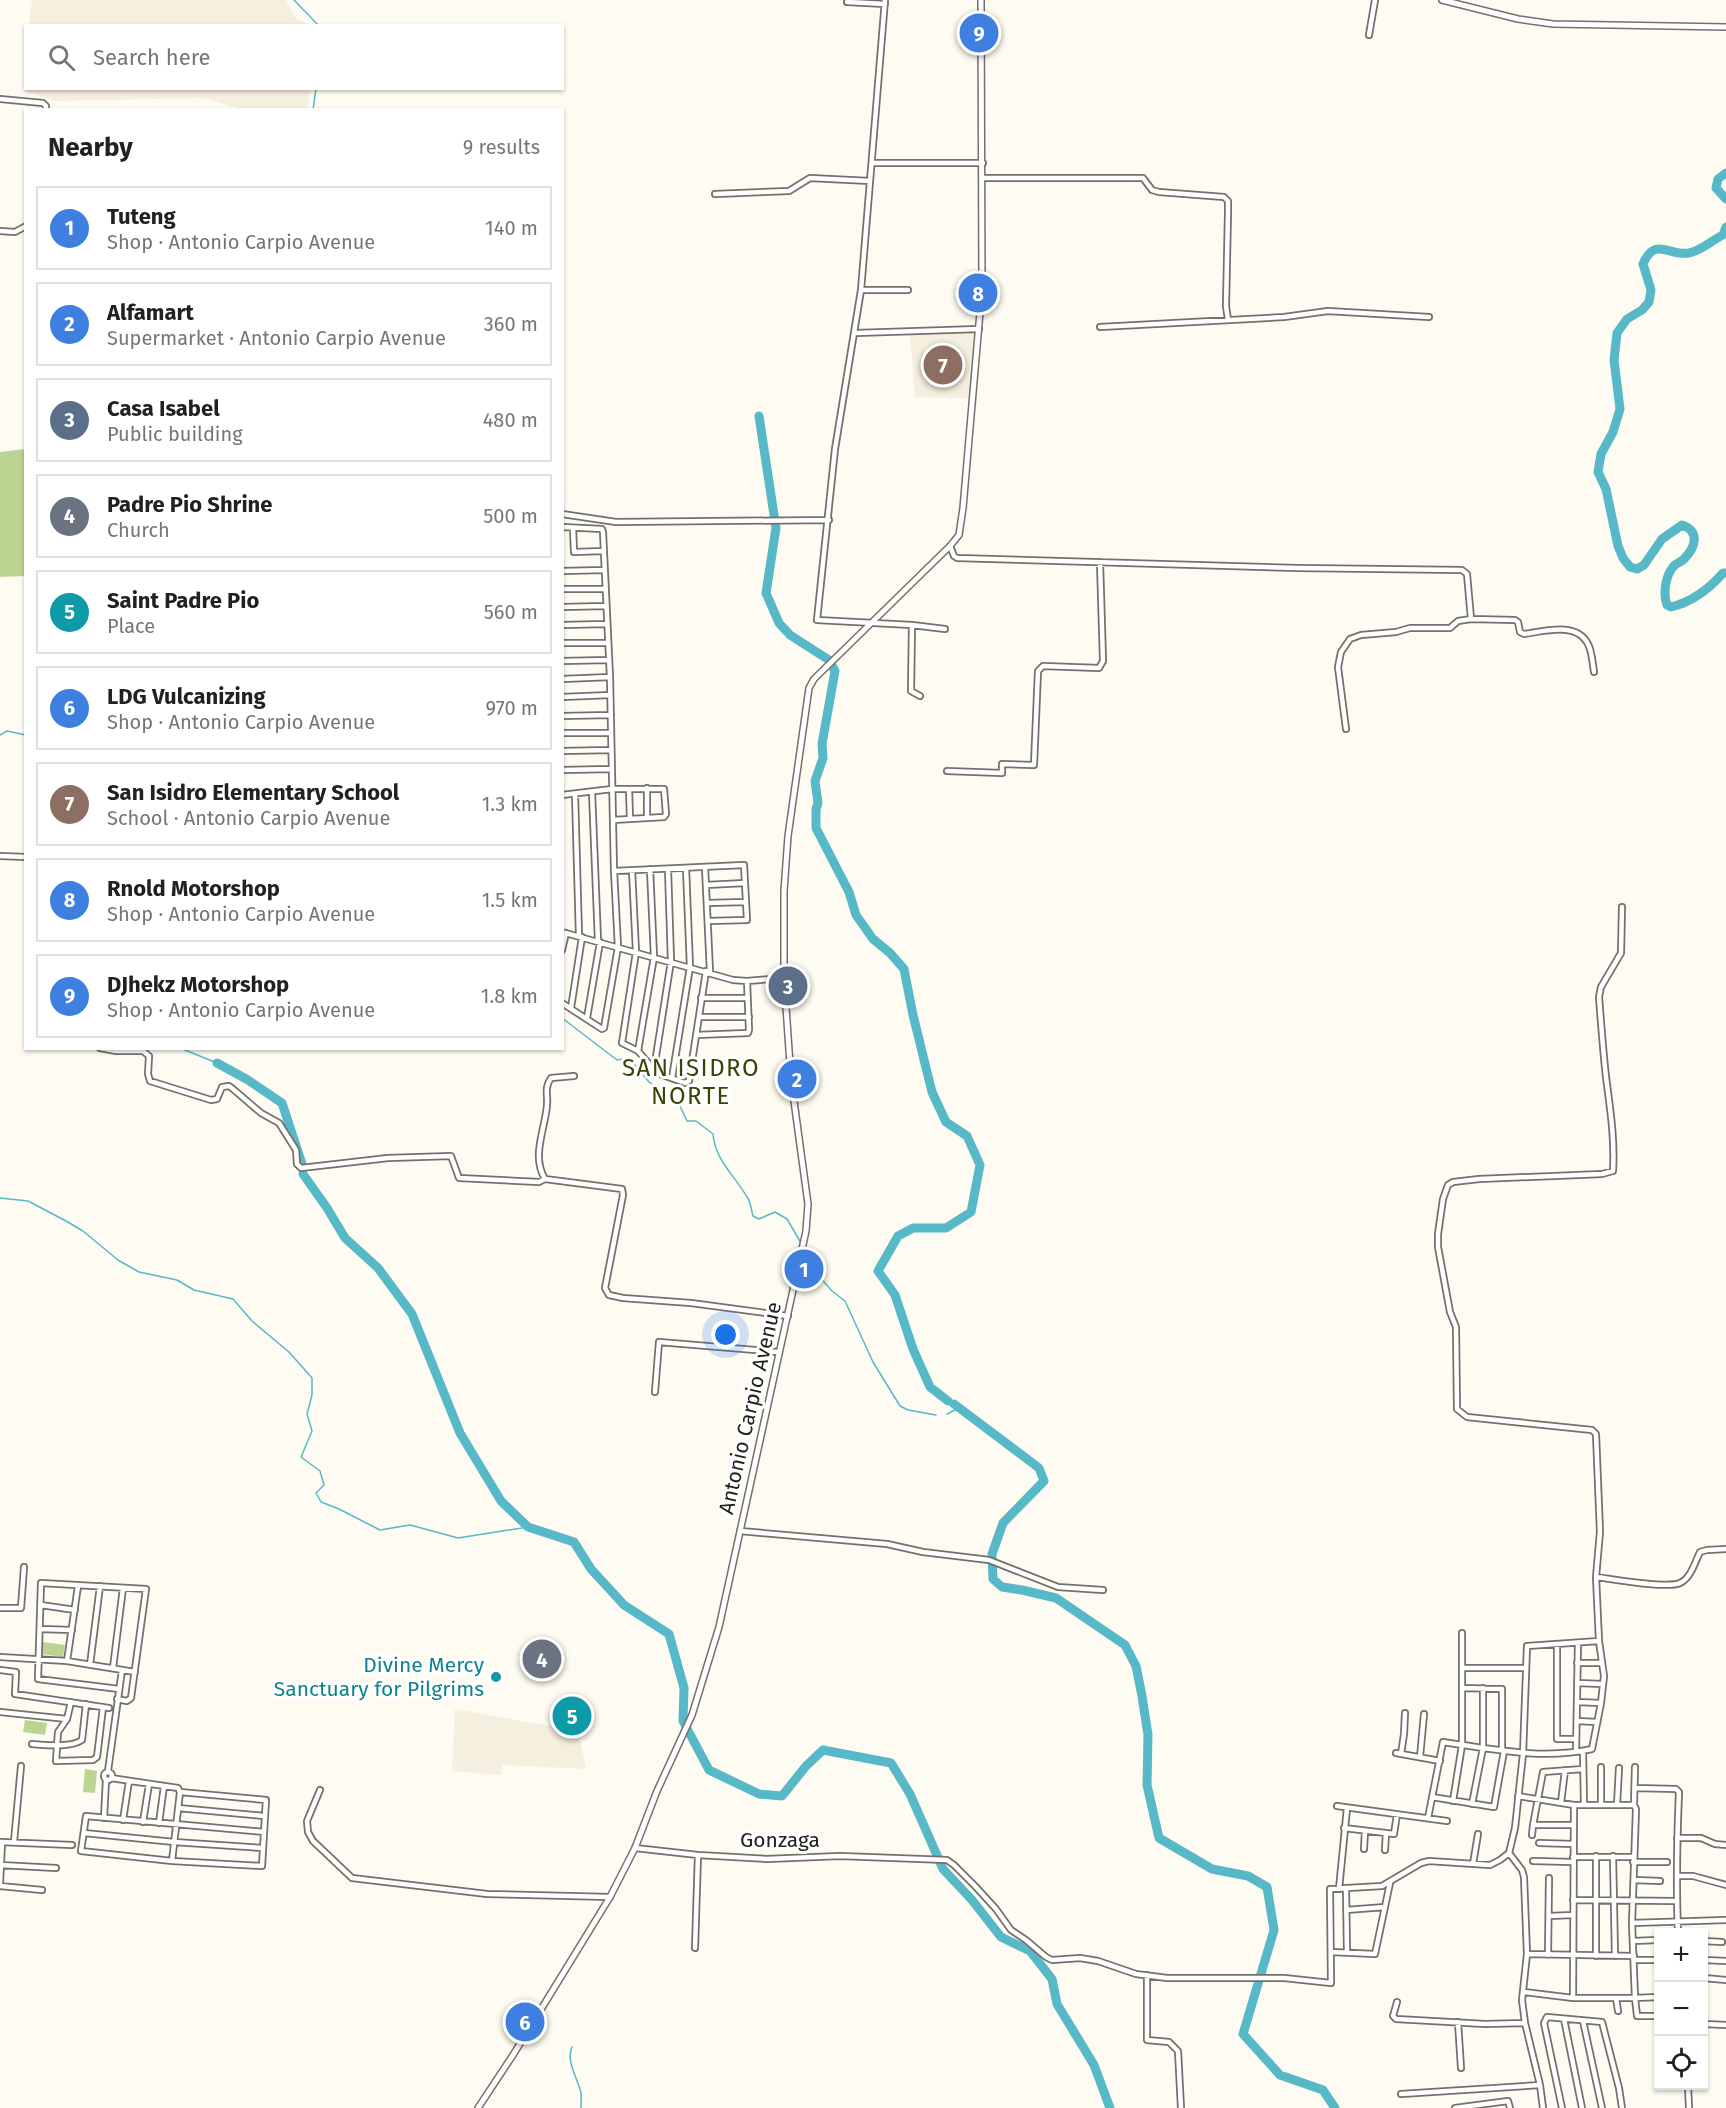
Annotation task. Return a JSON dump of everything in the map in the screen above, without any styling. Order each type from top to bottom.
[{"type":"street","name":"Antonio Carpio Avenue","points":[[478,2108],[610,1897],[635,1848],[692,1714],[719,1627],[806,1232],[808,1204],[791,1079],[784,978],[784,891],[788,836],[809,688],[814,680],[959,535],[982,290],[981,0]]},
{"type":"street","points":[[1369,35],[1375,0]]},
{"type":"street","points":[[1442,0],[1518,19],[1553,24],[1726,27]]},
{"type":"street","points":[[847,2],[885,2],[861,290],[856,333],[835,449],[817,620],[945,629]]},
{"type":"street","points":[[0,99],[43,103],[46,108]]},
{"type":"street","points":[[872,163],[983,163]]},
{"type":"street","points":[[716,194],[789,190],[810,178],[870,181]]},
{"type":"street","points":[[983,178],[1143,178],[1152,190],[1159,192],[1224,196],[1228,201],[1226,306],[1228,320]]},
{"type":"street","points":[[0,231],[15,232],[24,227]]},
{"type":"street","points":[[861,290],[908,290]]},
{"type":"street","points":[[1100,327],[1284,317],[1328,311],[1429,317]]},
{"type":"street","points":[[856,333],[979,329]]},
{"type":"street","points":[[564,514],[616,522],[829,520]]},
{"type":"street","points":[[564,527],[602,530],[610,677],[618,947],[604,1028],[602,1029],[564,1004]]},
{"type":"street","points":[[573,528],[574,552],[603,551]]},
{"type":"street","points":[[950,546],[957,558],[1297,568],[1462,570],[1467,574],[1471,620]]},
{"type":"street","points":[[947,771],[1002,773],[1002,764],[1034,765],[1038,671],[1043,666],[1099,668],[1103,661],[1100,562]]},
{"type":"street","points":[[564,571],[604,570]]},
{"type":"street","points":[[564,589],[605,588]]},
{"type":"street","points":[[564,607],[606,606]]},
{"type":"street","points":[[1346,729],[1338,668],[1341,652],[1350,639],[1361,635],[1396,632],[1410,628],[1450,628],[1458,621],[1471,620],[1515,620],[1518,622],[1520,632],[1524,634],[1567,628],[1581,636],[1590,647],[1594,672]]},
{"type":"street","points":[[564,625],[607,624]]},
{"type":"street","points":[[912,625],[911,691],[920,696]]},
{"type":"street","points":[[564,643],[608,643]]},
{"type":"street","points":[[564,661],[609,660]]},
{"type":"street","points":[[564,679],[610,677]]},
{"type":"street","points":[[564,697],[610,695]]},
{"type":"street","points":[[564,716],[611,715]]},
{"type":"street","points":[[564,734],[611,733]]},
{"type":"street","points":[[564,751],[611,750]]},
{"type":"street","points":[[564,770],[611,769]]},
{"type":"street","points":[[647,788],[647,818]]},
{"type":"street","points":[[564,795],[612,789],[664,789],[666,814],[664,817],[613,820]]},
{"type":"street","points":[[629,789],[630,819]]},
{"type":"street","points":[[587,1018],[599,942],[591,792]]},
{"type":"street","points":[[570,1008],[581,937],[575,794]]},
{"type":"street","points":[[0,856],[24,857]]},
{"type":"street","points":[[614,871],[744,866],[747,920],[708,921]]},
{"type":"street","points":[[632,870],[636,952],[622,1041],[623,1044],[638,1051],[657,1073],[685,1083],[689,1081],[701,998],[708,972],[705,867]]},
{"type":"street","points":[[672,1078],[690,967],[686,868]]},
{"type":"street","points":[[638,1051],[654,957],[650,869]]},
{"type":"street","points":[[654,1069],[671,962],[668,869]]},
{"type":"street","points":[[706,885],[745,883]]},
{"type":"street","points":[[707,903],[746,902]]},
{"type":"street","points":[[1428,1818],[1443,1742],[1523,1754],[1576,1752],[1592,1749],[1604,1676],[1599,1641],[1596,1577],[1600,1532],[1596,1434],[1592,1430],[1467,1417],[1457,1409],[1456,1326],[1450,1312],[1438,1248],[1438,1234],[1443,1199],[1448,1185],[1453,1182],[1613,1171],[1611,1106],[1606,1078],[1599,997],[1601,987],[1621,953],[1622,907]]},
{"type":"street","points":[[564,932],[733,980],[784,978]]},
{"type":"street","points":[[696,1035],[745,1034],[749,1030],[747,981]]},
{"type":"street","points":[[701,998],[747,998]]},
{"type":"street","points":[[699,1017],[749,1017]]},
{"type":"street","points":[[111,1050],[143,1051],[149,1056],[150,1081],[211,1100],[217,1099],[222,1087],[229,1086],[261,1113],[279,1122],[296,1150],[299,1167],[388,1158],[451,1156],[459,1178],[539,1182],[545,1179],[621,1189],[623,1195],[605,1288],[609,1294],[623,1298],[691,1303],[788,1316]]},
{"type":"street","points":[[545,1179],[540,1170],[539,1147],[547,1104],[546,1086],[551,1078],[574,1076]]},
{"type":"street","points":[[655,1392],[659,1342],[778,1352]]},
{"type":"street","points":[[740,1531],[887,1544],[923,1552],[989,1560],[1058,1587],[1103,1590]]},
{"type":"street","points":[[1596,1577],[1641,1584],[1679,1584],[1689,1575],[1700,1552],[1726,1549]]},
{"type":"street","points":[[0,1608],[21,1608],[24,1567]]},
{"type":"street","points":[[117,1699],[128,1701],[131,1698],[146,1589],[41,1583],[38,1679],[119,1689]]},
{"type":"street","points":[[67,1661],[78,1586]]},
{"type":"street","points":[[90,1665],[100,1586]]},
{"type":"street","points":[[113,1668],[123,1588]]},
{"type":"street","points":[[41,1605],[75,1610]]},
{"type":"street","points":[[40,1629],[72,1630]]},
{"type":"street","points":[[1453,1801],[1462,1745],[1462,1633]]},
{"type":"street","points":[[1180,2108],[1178,2051],[1169,2042],[1147,2040],[1147,1975],[1167,1978],[1264,1977],[1331,1983],[1330,1889],[1382,1886],[1421,1863],[1429,1861],[1490,1864],[1500,1860],[1509,1853],[1515,1828],[1523,1754],[1527,1646],[1599,1641]]},
{"type":"street","points":[[1576,1752],[1578,1643]]},
{"type":"street","points":[[1557,1645],[1557,1739],[1576,1739]]},
{"type":"street","points":[[0,1657],[67,1661],[135,1672]]},
{"type":"street","points":[[1577,1663],[1601,1663]]},
{"type":"street","points":[[1462,1668],[1526,1668]]},
{"type":"street","points":[[122,1670],[108,1772],[104,1775],[109,1779],[178,1788],[180,1792],[266,1800],[262,1866],[172,1861],[81,1851],[86,1816],[264,1832]]},
{"type":"street","points":[[0,1671],[16,1672],[15,1694],[86,1704],[106,1707],[97,1757],[93,1760],[56,1761],[58,1732],[67,1719],[71,1702]]},
{"type":"street","points":[[1577,1683],[1603,1684]]},
{"type":"street","points":[[1432,1797],[1494,1808],[1503,1750],[1502,1689],[1462,1688]]},
{"type":"street","points":[[1472,1804],[1483,1748],[1483,1688]]},
{"type":"street","points":[[1577,1702],[1601,1703]]},
{"type":"street","points":[[32,1744],[79,1743],[82,1740],[86,1704]]},
{"type":"street","points":[[0,1712],[67,1719]]},
{"type":"street","points":[[1405,1713],[1404,1734],[1398,1754],[1440,1761]]},
{"type":"street","points":[[1420,1758],[1424,1714]]},
{"type":"street","points":[[1577,1721],[1597,1722]]},
{"type":"street","points":[[1584,1751],[1584,1805]]},
{"type":"street","points":[[14,1842],[21,1766]]},
{"type":"street","points":[[1601,1767],[1601,1805]]},
{"type":"street","points":[[1635,1767],[1634,1805],[1636,1809],[1632,1923],[1635,1998],[1637,2016],[1654,2016]]},
{"type":"street","points":[[1617,1805],[1619,1768]]},
{"type":"street","points":[[1532,1835],[1543,1772],[1583,1769]]},
{"type":"street","points":[[1561,1803],[1565,1770]]},
{"type":"street","points":[[104,1818],[109,1779]]},
{"type":"street","points":[[123,1820],[129,1781]]},
{"type":"street","points":[[143,1822],[149,1784]]},
{"type":"street","points":[[159,1823],[164,1786]]},
{"type":"street","points":[[1635,1788],[1678,1790],[1678,1876],[1675,1901],[1678,1928]]},
{"type":"street","points":[[320,1790],[307,1821],[308,1832],[313,1841],[352,1878],[487,1894],[610,1897]]},
{"type":"street","points":[[172,1861],[180,1792]]},
{"type":"street","points":[[1518,1796],[1574,1805],[1634,1805]]},
{"type":"street","points":[[1573,1998],[1574,1805]]},
{"type":"street","points":[[1337,1806],[1447,1821]]},
{"type":"street","points":[[178,1808],[264,1816]]},
{"type":"street","points":[[1339,1889],[1347,1808]]},
{"type":"street","points":[[1344,1828],[1394,1834],[1397,1814]]},
{"type":"street","points":[[1533,1825],[1574,1825]]},
{"type":"street","points":[[1364,1849],[1365,1831]]},
{"type":"street","points":[[84,1833],[262,1848]]},
{"type":"street","points":[[1385,1850],[1386,1833]]},
{"type":"street","points":[[1473,1864],[1478,1834]]},
{"type":"street","points":[[1677,1838],[1701,1838],[1715,1844],[1726,1845]]},
{"type":"street","points":[[42,1890],[0,1885],[1,1842],[72,1845]]},
{"type":"street","points":[[1539,1843],[1574,1844]]},
{"type":"street","name":"Gonzaga","points":[[635,1848],[698,1855],[787,1860],[840,1856],[943,1860],[954,1864],[996,1909],[1011,1930],[1046,1957],[1052,1960],[1080,1958],[1098,1961],[1136,1974],[1147,1975]]},
{"type":"street","points":[[1509,1853],[1522,1870],[1524,1877],[1527,1954],[1522,2000],[1543,2108]]},
{"type":"street","points":[[695,1948],[698,1855]]},
{"type":"street","points":[[1596,1856],[1596,1956]]},
{"type":"street","points":[[1613,1856],[1615,1956]]},
{"type":"street","points":[[1533,1862],[1613,1856],[1667,1863]]},
{"type":"street","points":[[0,1865],[56,1868]]},
{"type":"street","points":[[1678,1876],[1693,1876],[1726,1884]]},
{"type":"street","points":[[1548,1955],[1549,1878]]},
{"type":"street","points":[[1634,1880],[1660,1881]]},
{"type":"street","points":[[1331,1952],[1375,1954],[1390,1883]]},
{"type":"street","points":[[1346,1888],[1347,1952]]},
{"type":"street","points":[[1573,1900],[1675,1901]]},
{"type":"street","points":[[1346,1910],[1385,1907]]},
{"type":"street","points":[[1549,1916],[1573,1915]]},
{"type":"street","points":[[1632,1923],[1726,1920]]},
{"type":"street","points":[[1633,1941],[1654,1940]]},
{"type":"street","points":[[1708,1941],[1722,1942]]},
{"type":"street","points":[[1527,1954],[1615,1956],[1654,1960]]},
{"type":"street","points":[[1708,1960],[1726,1961]]},
{"type":"street","points":[[1708,1978],[1726,1980]]},
{"type":"street","points":[[1524,1992],[1573,1998],[1654,1997]]},
{"type":"street","points":[[1616,1998],[1618,2011]]},
{"type":"street","points":[[1397,2002],[1393,2016],[1396,2019],[1525,2023]]},
{"type":"street","points":[[1562,2108],[1544,2023],[1548,2017],[1583,2021],[1599,2020],[1604,2025],[1622,2108]]},
{"type":"street","points":[[1564,2019],[1582,2108]]},
{"type":"street","points":[[1583,2021],[1602,2108]]},
{"type":"street","points":[[1458,2022],[1461,2068]]},
{"type":"street","points":[[1708,2024],[1726,2025]]},
{"type":"street","points":[[1401,2094],[1540,2085]]},
{"type":"street","points":[[1688,2090],[1689,2108]]},
{"type":"street","points":[[1455,2108],[1508,2101],[1510,2108]]},
{"type":"shaded area","points":[[32,0],[286,0],[295,17],[307,24],[29,24]]},
{"type":"shaded area","points":[[310,90],[308,108],[238,108],[203,98],[56,101],[24,91]]},
{"type":"shaded area","points":[[910,332],[976,332],[970,398],[915,397]]},
{"type":"shaded area","points":[[455,1709],[578,1731],[586,1769],[502,1765],[501,1775],[452,1771]]},
{"type":"green space","points":[[24,449],[24,576],[0,577],[0,452]]},
{"type":"green space","points":[[43,1642],[65,1645],[63,1657],[41,1654]]},
{"type":"green space","points":[[25,1720],[47,1723],[45,1735],[23,1732]]},
{"type":"green space","points":[[85,1769],[97,1771],[95,1793],[83,1792]]},
{"type":"waterway","points":[[294,0],[317,24]]},
{"type":"waterway","points":[[313,108],[316,90]]},
{"type":"waterway","points":[[1726,173],[1718,179],[1716,188],[1726,199]]},
{"type":"waterway","points":[[1726,227],[1723,235],[1698,250],[1681,253],[1657,249],[1652,251],[1643,264],[1651,290],[1649,302],[1642,310],[1627,319],[1617,333],[1614,360],[1620,409],[1613,432],[1601,454],[1598,472],[1606,489],[1618,546],[1630,567],[1637,569],[1644,565],[1662,539],[1682,525],[1692,531],[1694,540],[1691,549],[1684,559],[1674,566],[1668,576],[1665,591],[1667,605],[1671,607],[1693,598],[1723,573],[1726,573]]},
{"type":"waterway","points":[[759,416],[776,528],[766,593],[779,623],[790,635],[829,660],[835,671],[822,744],[823,758],[815,781],[818,803],[816,828],[849,892],[856,915],[873,939],[904,969],[932,1092],[946,1122],[967,1136],[980,1165],[971,1212],[946,1228],[913,1228],[898,1236],[878,1271],[895,1295],[913,1349],[930,1387],[948,1401]]},
{"type":"waterway","points":[[0,735],[7,731],[24,735]]},
{"type":"waterway","points":[[564,1020],[617,1060],[629,1058],[649,1082],[680,1106],[687,1121],[696,1121],[713,1134],[717,1152],[748,1199],[753,1216],[759,1219],[775,1212],[787,1219],[801,1243]]},
{"type":"waterway","points":[[185,1050],[217,1063]]},
{"type":"waterway","points":[[217,1063],[282,1103],[302,1164]]},
{"type":"waterway","points":[[303,1174],[345,1238],[378,1268],[412,1314],[460,1433],[501,1501],[528,1527],[574,1542],[591,1569],[624,1605],[669,1634],[684,1688],[683,1721],[709,1770],[759,1794],[782,1796],[806,1766],[823,1750],[891,1763],[910,1794],[943,1869],[972,1900],[1001,1937],[1030,1951],[1052,1979],[1057,2004],[1094,2065],[1110,2108]]},
{"type":"waterway","points":[[0,1198],[28,1201],[66,1221],[83,1231],[118,1260],[139,1272],[177,1280],[194,1290],[233,1299],[252,1321],[289,1352],[312,1378],[312,1395],[307,1414],[312,1431],[301,1457],[320,1471],[324,1485],[316,1493],[321,1502],[380,1530],[410,1525],[458,1538],[528,1527]]},
{"type":"waterway","points":[[804,1250],[810,1266],[832,1291],[845,1301],[873,1362],[900,1406],[908,1410],[936,1415]]},
{"type":"waterway","points":[[954,1404],[1039,1468],[1044,1481],[1003,1523],[992,1554],[993,1579],[1002,1587],[1056,1598],[1125,1645],[1136,1666],[1142,1696],[1148,1735],[1147,1785],[1159,1838],[1212,1869],[1248,1876],[1267,1887],[1274,1930],[1243,2034],[1280,2075],[1323,2090],[1335,2108]]},
{"type":"waterway","points":[[947,1414],[961,1407]]},
{"type":"waterway","points":[[572,2047],[570,2057],[581,2091],[581,2108]]},
{"type":"place","name":"DJhekz Motorshop","points":[[979,33]]},
{"type":"place","name":"Rnold Motorshop","points":[[978,293]]},
{"type":"place","name":"San Isidro Elementary School","points":[[943,365]]},
{"type":"place","name":"Casa Isabel","points":[[788,986]]},
{"type":"place","name":"Alfamart","points":[[797,1079]]},
{"type":"place","name":"Tuteng","points":[[804,1269]]},
{"type":"place","name":"Padre Pio Shrine","points":[[542,1659]]},
{"type":"place","name":"Divine Mercy Sanctuary for Pilgrims","points":[[496,1677]]},
{"type":"place","name":"Saint Padre Pio","points":[[572,1716]]},
{"type":"place","name":"LDG Vulcanizing","points":[[525,2022]]},
{"type":"district","name":"SAN ISIDRO NORTE","points":[[691,1082]]}]
